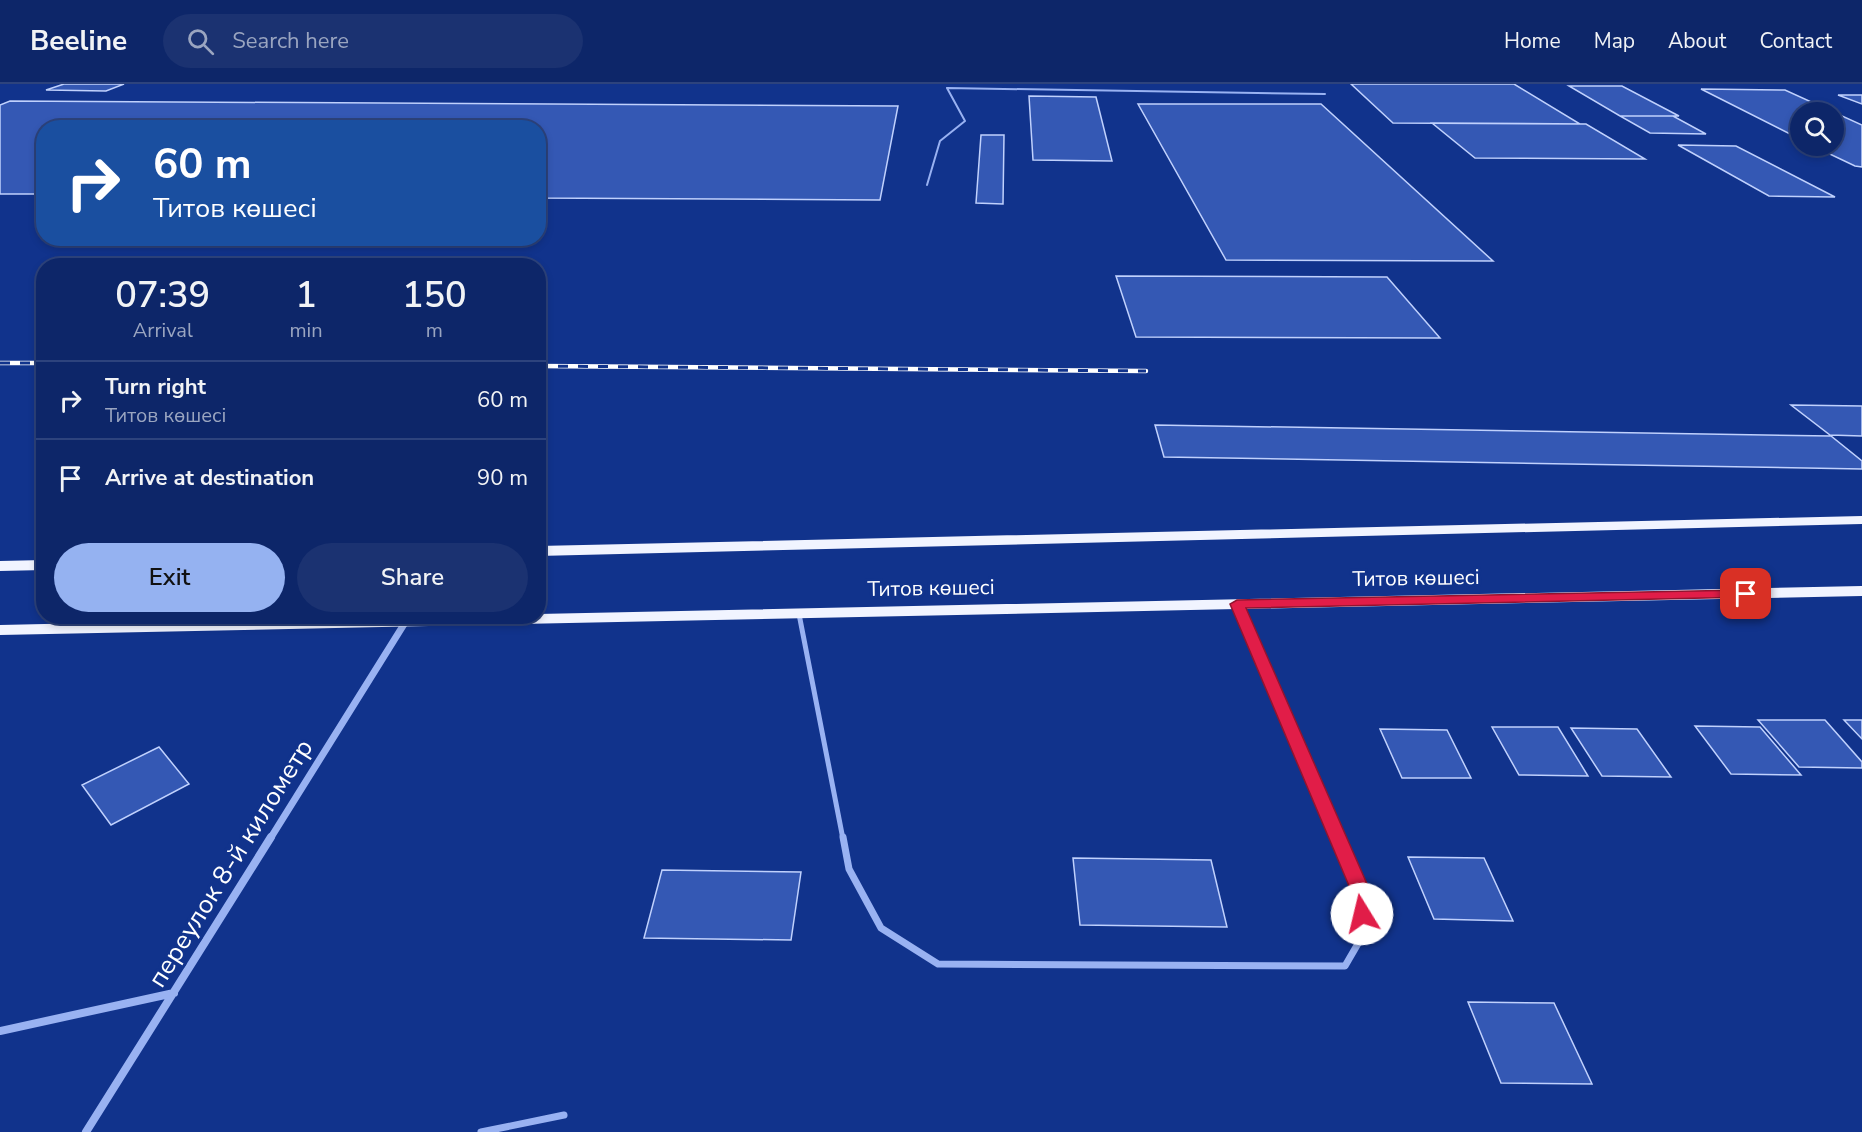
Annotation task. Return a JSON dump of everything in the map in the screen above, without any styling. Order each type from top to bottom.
[{"type":"highway","points":[[546,551],[1862,520]]},
{"type":"highway","points":[[0,566],[36,565]]},
{"type":"highway","name":"Титов көшесі","points":[[546,617],[1862,591]]},
{"type":"highway","name":"Титов көшесі","points":[[0,630],[223,624]]},
{"type":"street","name":"переулок 8-й километр","points":[[86,1132],[405,624]]},
{"type":"street","points":[[0,1031],[174,993]]},
{"type":"lane","points":[[927,185],[940,141],[966,122],[946,84]]},
{"type":"lane","points":[[947,88],[1325,94]]},
{"type":"lane","points":[[799,613],[849,869],[880,928],[938,964],[1345,966],[1363,935],[1362,893],[1237,604]]},
{"type":"lane","points":[[480,1132],[564,1115]]},
{"type":"building","points":[[64,84],[124,84],[106,91],[46,90]]},
{"type":"building","points":[[1351,84],[1514,84],[1580,124],[1393,123]]},
{"type":"building","points":[[1569,86],[1622,86],[1679,116],[1620,116]]},
{"type":"building","points":[[1701,89],[1785,90],[1811,102],[1790,102],[1790,134]]},
{"type":"building","points":[[1838,95],[1862,95],[1862,104]]},
{"type":"building","points":[[1029,96],[1096,97],[1112,161],[1033,160]]},
{"type":"building","points":[[10,101],[898,106],[880,200],[546,198],[546,120],[36,120],[36,194],[0,194],[0,105]]},
{"type":"building","points":[[1138,104],[1321,104],[1493,261],[1226,260]]},
{"type":"building","points":[[1620,116],[1673,116],[1706,134],[1650,133]]},
{"type":"building","points":[[1844,117],[1862,125],[1862,167],[1834,156],[1844,156]]},
{"type":"building","points":[[1432,123],[1586,124],[1645,159],[1475,158]]},
{"type":"building","points":[[981,135],[1004,135],[1003,204],[976,203]]},
{"type":"building","points":[[1678,145],[1736,146],[1835,197],[1769,196]]},
{"type":"building","points":[[1116,276],[1387,277],[1440,338],[1136,337]]},
{"type":"building","points":[[1791,405],[1862,406],[1862,436],[1830,435]]},
{"type":"building","points":[[1155,425],[1831,436],[1862,461],[1862,469],[1164,457]]},
{"type":"building","points":[[1758,720],[1825,720],[1862,762],[1862,768],[1799,767]]},
{"type":"building","points":[[1844,720],[1862,720],[1862,739]]},
{"type":"building","points":[[1695,726],[1760,727],[1801,775],[1731,774]]},
{"type":"building","points":[[1492,727],[1558,727],[1588,776],[1519,775]]},
{"type":"building","points":[[1571,728],[1637,729],[1671,777],[1602,776]]},
{"type":"building","points":[[1380,729],[1447,730],[1471,778],[1402,778]]},
{"type":"building","points":[[159,747],[189,784],[111,825],[82,785]]},
{"type":"building","points":[[1408,857],[1484,858],[1513,921],[1434,919]]},
{"type":"building","points":[[1073,858],[1211,860],[1227,927],[1080,925]]},
{"type":"building","points":[[662,870],[801,872],[791,940],[644,938]]},
{"type":"building","points":[[1468,1002],[1554,1003],[1592,1084],[1501,1083]]},
{"type":"railway","points":[[0,363],[36,363]]},
{"type":"railway","points":[[546,366],[1146,371]]},
{"type":"route","points":[[1362,914],[1362,893],[1237,604],[1746,594]]}]
